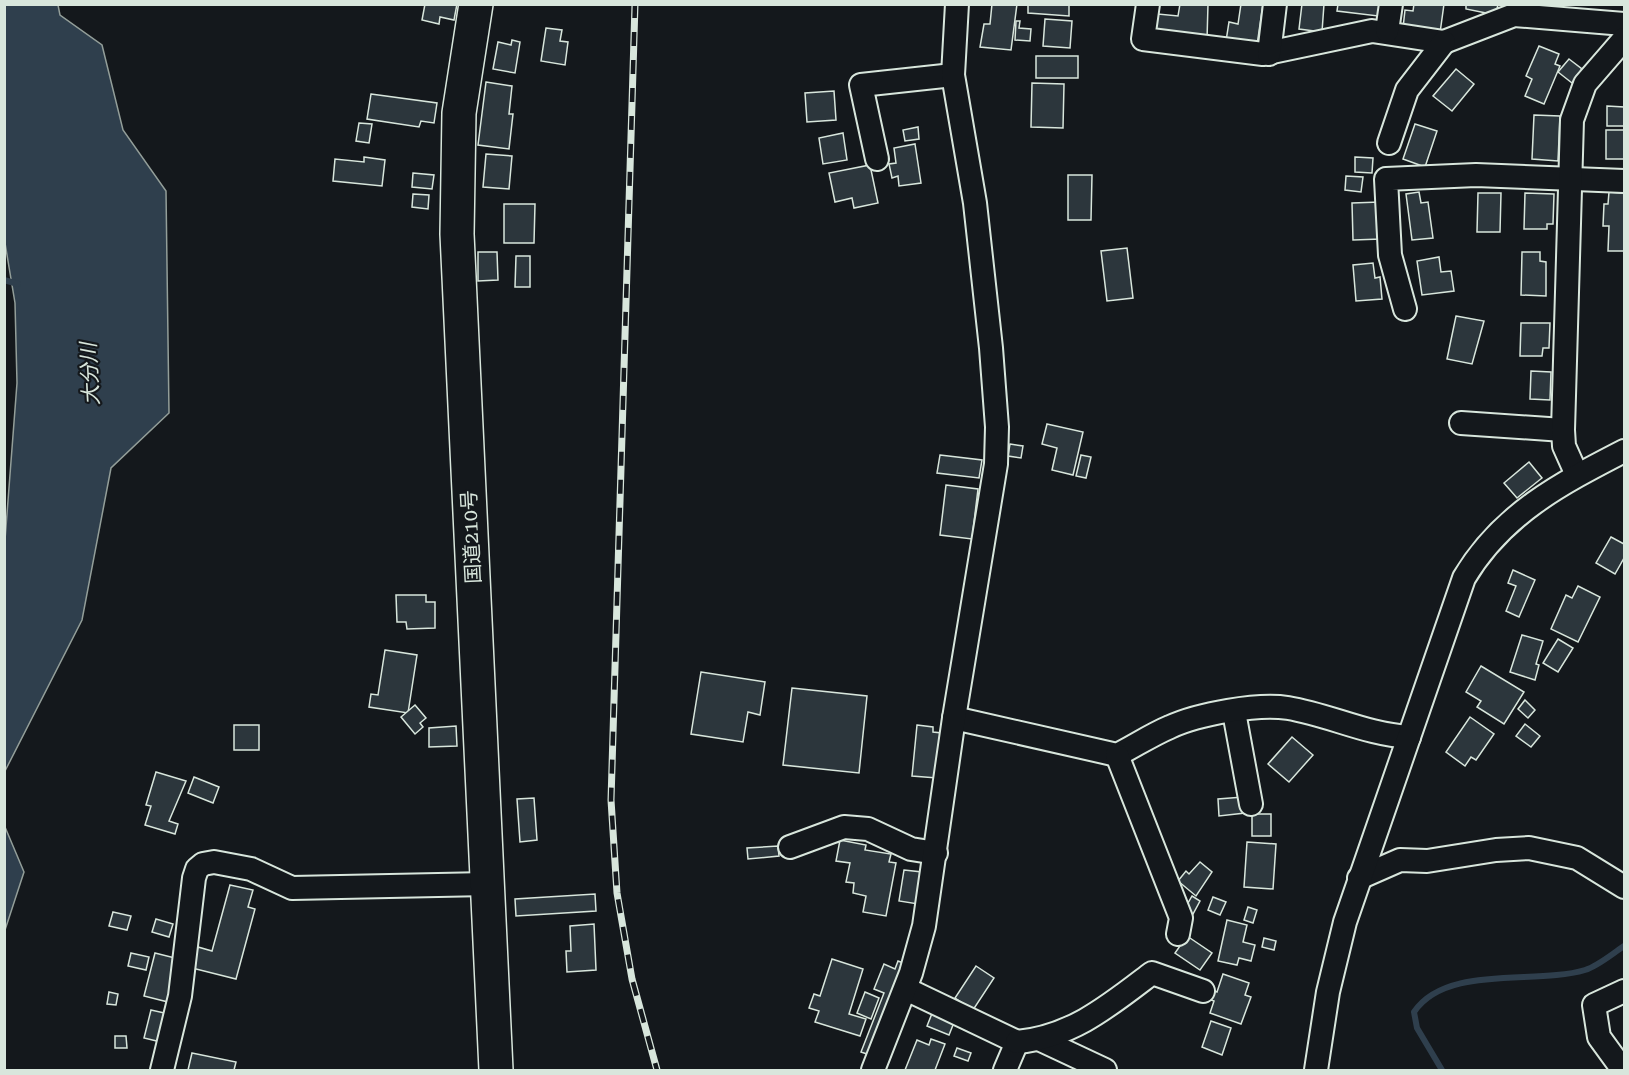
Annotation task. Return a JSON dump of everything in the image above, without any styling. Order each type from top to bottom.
[{"type":"highway","name":"国道210号","points":[[476,4],[461,88],[457,200],[496,1071]]},
{"type":"street","points":[[873,1071],[906,989],[924,926],[954,718],[992,497],[997,427],[975,203],[953,75],[957,4]]},
{"type":"street","points":[[1148,4],[1143,39],[1269,54],[1360,32],[1388,32],[1444,42]]},
{"type":"street","points":[[1269,54],[1275,4]]},
{"type":"street","points":[[1388,32],[1391,4]]},
{"type":"street","points":[[1389,143],[1407,90],[1444,42],[1515,10],[1624,24]]},
{"type":"street","points":[[1578,475],[1564,446],[1563,430],[1572,120],[1586,84],[1624,39]]},
{"type":"street","points":[[877,159],[861,85],[953,75]]},
{"type":"street","points":[[1405,309],[1390,255],[1386,179],[1476,175],[1624,181]]},
{"type":"street","points":[[1461,423],[1563,430]]},
{"type":"street","points":[[1317,1066],[1333,969],[1359,878],[1454,604],[1476,558],[1522,510],[1578,475],[1624,452]]},
{"type":"street","points":[[954,718],[1117,755],[1171,726],[1234,712],[1287,708],[1372,733],[1409,737]]},
{"type":"street","points":[[1234,712],[1251,804]]},
{"type":"street","points":[[1117,755],[1181,918],[1178,934]]},
{"type":"street","points":[[790,847],[844,827],[868,829],[911,849],[936,853]]},
{"type":"street","points":[[1359,878],[1400,861],[1427,861],[1496,850],[1529,849],[1577,858],[1624,888]]},
{"type":"street","points":[[162,1071],[180,996],[194,878],[197,869],[203,864],[214,862],[251,869],[292,888],[487,884]]},
{"type":"street","points":[[906,989],[1017,1042],[1041,1040],[1087,1021],[1152,973],[1203,991]]},
{"type":"street","points":[[1623,1071],[1599,1037],[1594,1005],[1624,991]]},
{"type":"street","points":[[1041,1040],[1105,1071]]},
{"type":"street","points":[[1005,1071],[1017,1042]]},
{"type":"water","name":"大分川","points":[[5,4],[58,5],[60,15],[102,45],[123,130],[166,191],[169,413],[111,468],[82,620],[5,771],[4,553],[17,383],[15,303],[4,237]]},
{"type":"water","points":[[4,827],[24,872],[5,930]]},
{"type":"building","points":[[425,4],[457,4],[454,20],[440,17],[439,24],[422,20]]},
{"type":"building","points":[[992,4],[1017,4],[1011,50],[980,47],[984,24],[990,24]]},
{"type":"building","points":[[1028,4],[1069,4],[1069,16],[1028,13]]},
{"type":"building","points":[[1180,4],[1208,4],[1207,40],[1155,33],[1158,14],[1178,16]]},
{"type":"building","points":[[1241,4],[1263,4],[1257,45],[1226,41],[1229,22],[1238,24]]},
{"type":"building","points":[[1302,4],[1324,4],[1322,32],[1299,29]]},
{"type":"building","points":[[1338,4],[1380,4],[1378,16],[1337,11]]},
{"type":"building","points":[[1414,4],[1444,4],[1440,33],[1403,28],[1405,10],[1413,11]]},
{"type":"building","points":[[1466,4],[1498,4],[1496,15],[1466,9]]},
{"type":"building","points":[[1045,19],[1072,21],[1070,48],[1043,46]]},
{"type":"building","points":[[1016,21],[1020,21],[1019,28],[1031,29],[1030,41],[1015,40]]},
{"type":"building","points":[[546,28],[562,30],[560,41],[568,42],[565,65],[541,61]]},
{"type":"building","points":[[512,40],[520,42],[515,73],[493,69],[498,42],[511,45]]},
{"type":"building","points":[[1539,46],[1559,54],[1555,64],[1560,66],[1544,104],[1525,96],[1532,79],[1526,76]]},
{"type":"building","points":[[1036,56],[1078,56],[1078,78],[1036,78]]},
{"type":"building","points":[[1569,59],[1582,69],[1572,83],[1558,72]]},
{"type":"building","points":[[1456,69],[1474,84],[1452,111],[1433,96]]},
{"type":"building","points":[[486,82],[512,86],[509,114],[513,114],[509,149],[478,145]]},
{"type":"building","points":[[1032,83],[1064,84],[1063,128],[1031,127]]},
{"type":"building","points":[[834,91],[836,120],[807,122],[805,93]]},
{"type":"building","points":[[371,94],[437,103],[434,123],[421,121],[419,127],[367,119]]},
{"type":"building","points":[[1607,106],[1624,107],[1624,126],[1607,126]]},
{"type":"building","points":[[1534,115],[1560,116],[1558,161],[1532,159]]},
{"type":"building","points":[[359,123],[372,124],[369,143],[356,141]]},
{"type":"building","points":[[1415,124],[1437,131],[1425,167],[1403,159]]},
{"type":"building","points":[[918,127],[919,139],[905,141],[903,130]]},
{"type":"building","points":[[1606,130],[1624,130],[1624,159],[1606,159]]},
{"type":"building","points":[[843,133],[847,160],[823,164],[819,138]]},
{"type":"building","points":[[915,144],[921,183],[899,186],[898,176],[892,178],[889,164],[896,163],[894,148]]},
{"type":"building","points":[[486,154],[512,156],[509,189],[483,187]]},
{"type":"building","points":[[364,157],[385,160],[382,186],[333,181],[335,159],[364,162]]},
{"type":"building","points":[[1355,157],[1373,158],[1372,173],[1355,172]]},
{"type":"building","points":[[870,165],[878,203],[854,208],[852,198],[835,202],[829,173]]},
{"type":"building","points":[[413,173],[434,175],[432,189],[412,187]]},
{"type":"building","points":[[1068,175],[1092,175],[1091,220],[1068,220]]},
{"type":"building","points":[[1346,176],[1363,177],[1361,192],[1345,190]]},
{"type":"building","points":[[1419,192],[1421,203],[1428,202],[1433,238],[1412,240],[1406,194]]},
{"type":"building","points":[[1609,192],[1624,193],[1624,251],[1608,251],[1609,226],[1603,226],[1604,204],[1608,204]]},
{"type":"building","points":[[1478,193],[1501,193],[1500,232],[1477,232]]},
{"type":"building","points":[[1525,193],[1554,194],[1553,224],[1547,224],[1547,229],[1524,229]]},
{"type":"building","points":[[413,194],[429,195],[428,209],[412,207]]},
{"type":"building","points":[[1380,202],[1381,239],[1353,240],[1352,203]]},
{"type":"building","points":[[504,204],[535,204],[534,243],[504,243]]},
{"type":"building","points":[[1127,248],[1133,298],[1107,301],[1101,251]]},
{"type":"building","points":[[478,252],[497,252],[498,280],[478,281]]},
{"type":"building","points":[[1522,252],[1540,252],[1540,261],[1546,262],[1546,296],[1521,295]]},
{"type":"building","points":[[516,256],[530,256],[530,287],[515,287]]},
{"type":"building","points":[[1439,257],[1441,272],[1451,271],[1454,291],[1422,295],[1417,261]]},
{"type":"building","points":[[1373,263],[1375,278],[1380,277],[1382,299],[1356,301],[1353,265]]},
{"type":"building","points":[[1456,316],[1484,321],[1472,364],[1447,359]]},
{"type":"building","points":[[1521,323],[1550,323],[1549,348],[1543,348],[1542,356],[1520,356]]},
{"type":"building","points":[[1531,371],[1551,372],[1550,400],[1530,399]]},
{"type":"building","points":[[1047,424],[1083,432],[1073,475],[1052,470],[1057,448],[1042,444]]},
{"type":"building","points":[[1010,444],[1023,446],[1021,458],[1008,456]]},
{"type":"building","points":[[940,455],[982,460],[979,478],[937,473]]},
{"type":"building","points":[[1081,455],[1091,457],[1086,478],[1076,476]]},
{"type":"building","points":[[1529,462],[1542,478],[1517,498],[1504,483]]},
{"type":"building","points":[[946,485],[978,489],[972,539],[940,535]]},
{"type":"building","points":[[1611,537],[1624,544],[1624,558],[1615,574],[1596,563]]},
{"type":"building","points":[[1513,570],[1535,580],[1519,617],[1506,611],[1516,586],[1508,583]]},
{"type":"building","points":[[1578,586],[1600,597],[1578,642],[1551,629],[1566,595],[1572,598]]},
{"type":"building","points":[[396,595],[426,595],[426,602],[435,602],[435,628],[407,629],[406,622],[397,622]]},
{"type":"building","points":[[1522,635],[1543,641],[1536,664],[1539,665],[1535,680],[1510,672]]},
{"type":"building","points":[[1558,639],[1573,648],[1558,672],[1543,663]]},
{"type":"building","points":[[385,650],[417,655],[408,713],[369,707],[371,694],[378,695]]},
{"type":"building","points":[[1481,666],[1524,692],[1504,724],[1477,707],[1481,701],[1466,692]]},
{"type":"building","points":[[701,672],[765,682],[760,715],[748,712],[743,742],[691,734]]},
{"type":"building","points":[[792,688],[867,696],[859,773],[783,765]]},
{"type":"building","points":[[1525,700],[1535,710],[1528,718],[1518,709]]},
{"type":"building","points":[[415,705],[426,718],[420,723],[423,727],[415,734],[401,717]]},
{"type":"building","points":[[1470,717],[1494,734],[1476,760],[1471,757],[1465,766],[1446,752]]},
{"type":"building","points":[[1525,724],[1540,736],[1531,747],[1516,736]]},
{"type":"building","points":[[234,725],[259,725],[259,750],[234,750]]},
{"type":"building","points":[[917,725],[933,727],[933,732],[942,733],[937,778],[912,776]]},
{"type":"building","points":[[456,726],[457,746],[429,747],[429,728]]},
{"type":"building","points":[[1292,737],[1313,755],[1289,782],[1268,764]]},
{"type":"building","points":[[156,772],[186,781],[169,821],[178,824],[175,834],[145,825],[151,806],[146,805]]},
{"type":"building","points":[[194,777],[219,787],[213,803],[188,793]]},
{"type":"building","points":[[1243,797],[1245,813],[1219,816],[1218,799]]},
{"type":"building","points":[[534,798],[537,840],[520,842],[517,799]]},
{"type":"building","points":[[1252,814],[1271,814],[1271,836],[1252,836]]},
{"type":"building","points":[[840,840],[866,845],[865,850],[891,854],[889,862],[896,863],[886,916],[863,912],[866,896],[853,893],[854,883],[846,882],[850,863],[836,861]]},
{"type":"building","points":[[1247,842],[1276,844],[1273,889],[1244,887]]},
{"type":"building","points":[[778,846],[779,856],[748,859],[747,848]]},
{"type":"building","points":[[1200,862],[1212,872],[1196,896],[1178,881],[1186,871],[1189,874]]},
{"type":"building","points":[[904,870],[922,872],[918,904],[899,901]]},
{"type":"building","points":[[230,885],[253,890],[248,907],[255,909],[236,979],[192,968],[198,947],[212,951]]},
{"type":"building","points":[[595,894],[596,911],[516,916],[515,899]]},
{"type":"building","points":[[1192,896],[1200,901],[1193,914],[1184,910]]},
{"type":"building","points":[[1213,897],[1226,902],[1220,915],[1208,910]]},
{"type":"building","points":[[1248,907],[1257,910],[1253,923],[1244,920]]},
{"type":"building","points":[[113,912],[131,916],[127,930],[109,926]]},
{"type":"building","points":[[156,919],[173,924],[169,937],[152,932]]},
{"type":"building","points":[[1227,920],[1247,925],[1243,942],[1255,945],[1251,961],[1239,958],[1237,965],[1218,961]]},
{"type":"building","points":[[594,924],[596,970],[567,972],[566,951],[571,951],[570,926]]},
{"type":"building","points":[[1187,936],[1212,953],[1200,970],[1175,953]]},
{"type":"building","points":[[1264,938],[1276,941],[1274,950],[1262,947]]},
{"type":"building","points":[[131,953],[149,957],[146,970],[128,966]]},
{"type":"building","points":[[155,953],[179,959],[168,1002],[144,996]]},
{"type":"building","points":[[832,959],[863,969],[849,1014],[866,1019],[860,1036],[815,1022],[819,1011],[809,1008],[814,994],[820,996]]},
{"type":"building","points":[[898,961],[906,964],[870,1055],[861,1052],[884,993],[874,989],[884,964],[895,969]]},
{"type":"building","points":[[976,966],[994,978],[973,1010],[955,998]]},
{"type":"building","points":[[1223,974],[1249,983],[1245,995],[1251,997],[1241,1024],[1210,1013],[1214,1001],[1208,999],[1212,990],[1217,992]]},
{"type":"building","points":[[109,992],[118,994],[116,1005],[107,1004]]},
{"type":"building","points":[[865,992],[879,998],[871,1019],[857,1013]]},
{"type":"building","points":[[151,1010],[169,1014],[161,1042],[144,1038]]},
{"type":"building","points":[[933,1011],[955,1020],[949,1035],[927,1026]]},
{"type":"building","points":[[1211,1021],[1231,1028],[1222,1055],[1202,1047]]},
{"type":"building","points":[[115,1036],[126,1036],[127,1048],[115,1048]]},
{"type":"building","points":[[931,1039],[945,1044],[935,1070],[905,1070],[917,1040],[929,1045]]},
{"type":"building","points":[[957,1048],[971,1053],[968,1061],[954,1056]]},
{"type":"building","points":[[192,1053],[236,1062],[234,1070],[188,1070]]},
{"type":"waterway","points":[[4,280],[18,284]]},
{"type":"waterway","points":[[1442,1070],[1417,1028],[1414,1012],[1429,997],[1447,987],[1469,982],[1565,974],[1585,970],[1600,963],[1624,946]]},
{"type":"railway","points":[[635,4],[611,800],[617,893],[632,979],[657,1070]]}]
